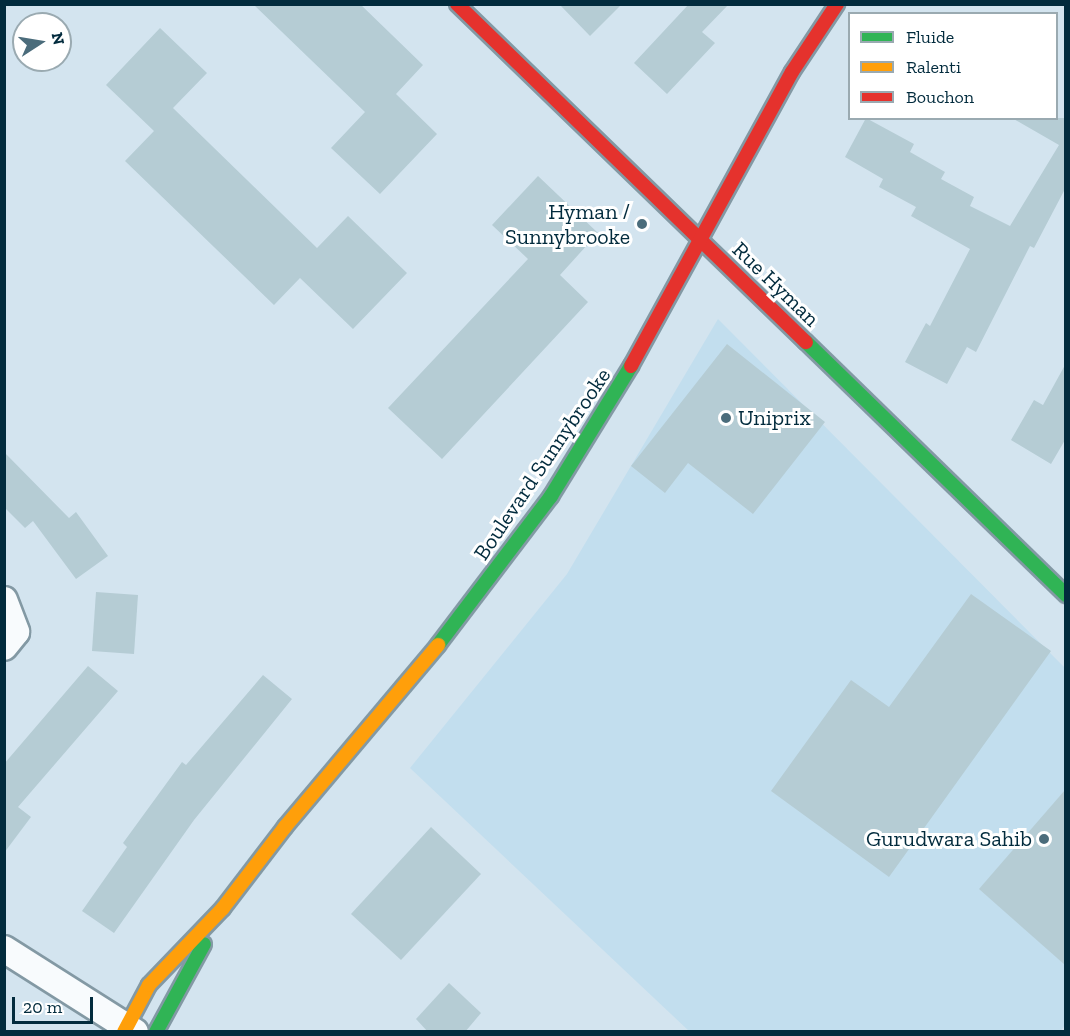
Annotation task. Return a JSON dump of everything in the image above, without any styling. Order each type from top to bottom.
[{"type":"street","name":"Rue Hyman","points":[[456,4],[1065,595]]},
{"type":"street","name":"Boulevard Sunnybrooke","points":[[128,1030],[149,985],[223,908],[285,827],[438,646],[551,496],[644,346],[792,72],[837,4]]},
{"type":"street","points":[[4,600],[16,632],[4,647]]},
{"type":"street","name":"Boulevard Sunnybrooke","points":[[156,1032],[223,908]]},
{"type":"street","points":[[4,949],[128,1030]]},
{"type":"shaded area","points":[[718,319],[1065,668],[1065,1025],[1060,1032],[689,1031],[410,768],[567,574]]},
{"type":"building","points":[[253,4],[360,4],[423,65],[396,94],[437,134],[380,194],[331,148],[365,112]]},
{"type":"building","points":[[559,4],[622,4],[590,36]]},
{"type":"building","points":[[689,4],[729,4],[702,32],[715,43],[667,94],[634,63]]},
{"type":"building","points":[[160,28],[207,73],[173,108],[317,248],[348,216],[407,273],[353,329],[300,278],[274,305],[125,161],[154,131],[106,85]]},
{"type":"building","points":[[1065,118],[1065,189],[1034,248],[1030,246],[976,352],[967,347],[947,384],[905,362],[926,323],[930,326],[970,249],[911,216],[916,207],[879,187],[883,179],[845,157],[865,120],[870,120],[914,144],[910,152],[945,172],[941,179],[974,197],[970,206],[1010,226],[1059,145],[1015,120]]},
{"type":"building","points":[[538,176],[598,233],[560,275],[588,302],[442,459],[388,408],[528,259],[492,225]]},
{"type":"building","points":[[727,344],[825,422],[753,514],[688,463],[665,493],[631,466]]},
{"type":"building","points":[[1065,365],[1065,440],[1051,464],[1011,440],[1034,400],[1043,405]]},
{"type":"building","points":[[4,452],[69,518],[76,512],[108,556],[76,579],[33,521],[25,528],[4,507]]},
{"type":"building","points":[[96,592],[138,595],[134,654],[92,651]]},
{"type":"building","points":[[971,594],[1051,651],[889,877],[771,791],[851,680],[889,707]]},
{"type":"building","points":[[88,666],[118,691],[18,807],[31,817],[4,853],[4,764]]},
{"type":"building","points":[[263,675],[292,699],[194,820],[114,933],[82,911],[127,847],[123,843],[182,762],[186,765]]},
{"type":"building","name":"Gurudwara Sahib","points":[[1065,790],[1065,965],[979,889]]},
{"type":"building","points":[[431,827],[481,874],[401,960],[351,914]]},
{"type":"building","points":[[449,983],[481,1013],[465,1032],[428,1032],[416,1019]]},
{"type":"traffic: fast","points":[[806,342],[1066,595]]},
{"type":"traffic: fast","points":[[438,645],[551,496],[631,366]]},
{"type":"traffic: fast","points":[[156,1032],[204,944]]},
{"type":"traffic: slow","points":[[124,1032],[149,985],[223,908],[285,827],[438,645]]},
{"type":"traffic: jam","points":[[457,4],[806,342]]},
{"type":"traffic: jam","points":[[631,366],[792,72],[837,4]]},
{"type":"place","name":"Hyman / Sunnybrooke","points":[[642,224]]},
{"type":"place","name":"Uniprix","points":[[726,418]]},
{"type":"place","name":"Gurudwara Sahib","points":[[1044,839]]}]
